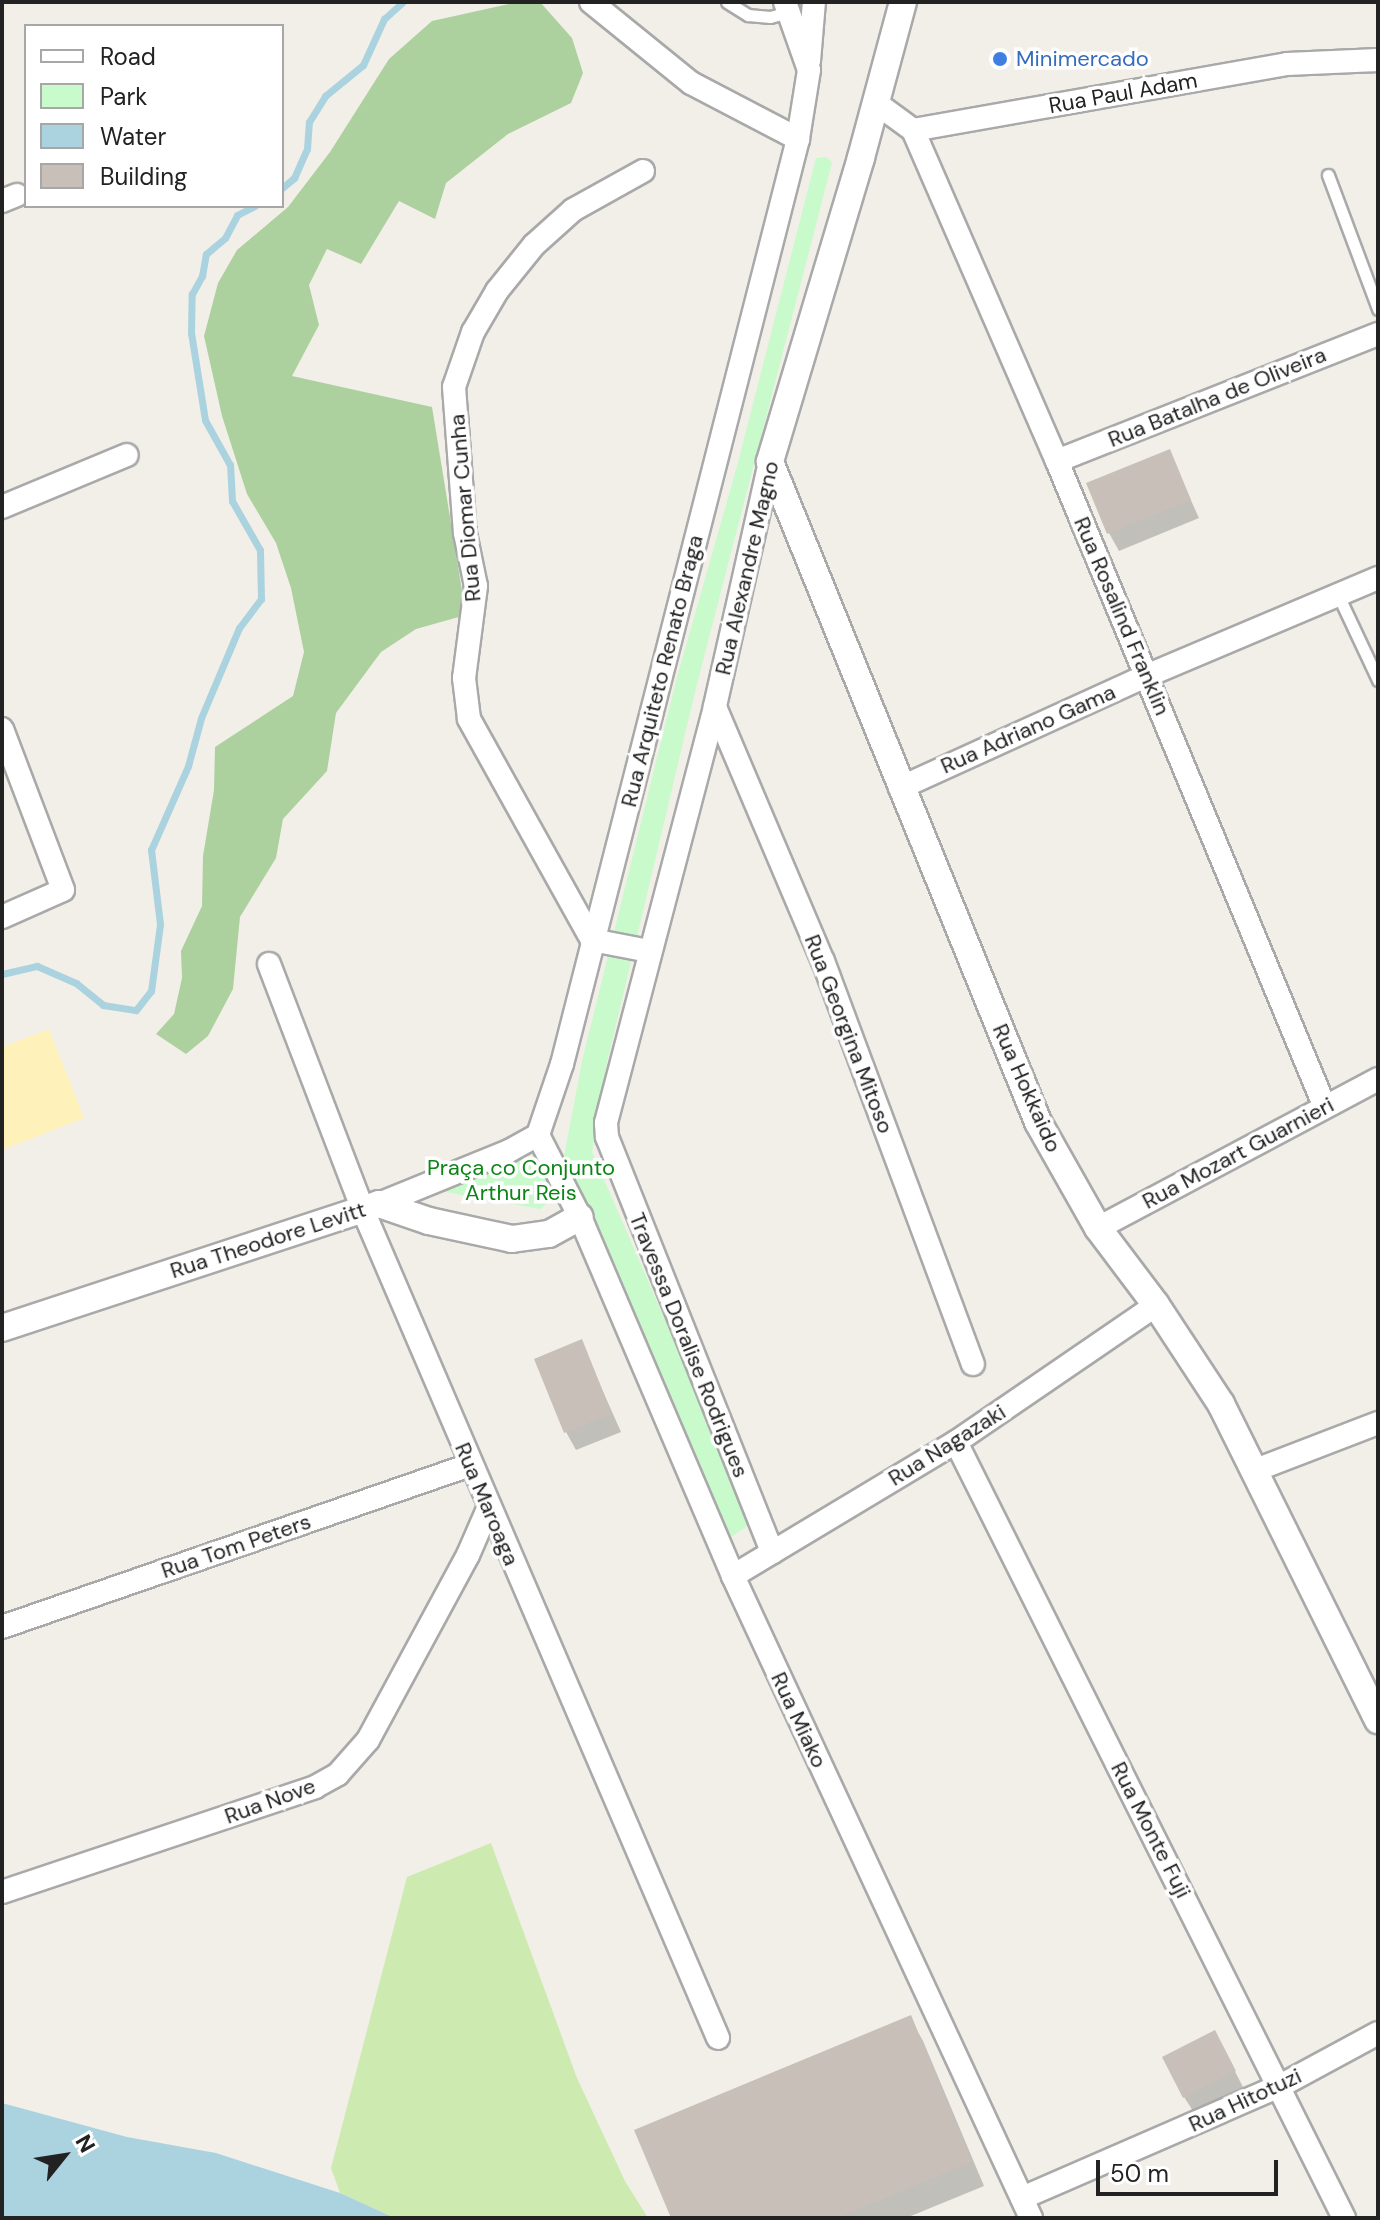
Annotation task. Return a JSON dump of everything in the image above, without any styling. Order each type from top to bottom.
[{"type":"street","points":[[591,2],[691,83],[798,139]]},
{"type":"street","points":[[809,70],[814,2]]},
{"type":"street","name":"Rua Alexandre Magno","points":[[607,1137],[606,1123],[715,707],[770,462],[903,2]]},
{"type":"street","points":[[787,7],[809,70]]},
{"type":"street","name":"Rua Paul Adam","points":[[913,130],[1287,64],[1378,60]]},
{"type":"street","name":"Rua Arquiteto Renato Braga","points":[[538,1135],[562,1064],[798,139],[809,70]]},
{"type":"street","points":[[876,103],[913,130]]},
{"type":"street","name":"Rua Rosalind Franklin","points":[[913,130],[1057,461],[1324,1105]]},
{"type":"street","name":"Rua Diomar Cunha","points":[[592,940],[469,719],[464,678],[476,586],[465,533],[454,387],[473,332],[497,291],[534,245],[573,210],[643,171]]},
{"type":"street","name":"Rua Batalha de Oliveira","points":[[1057,461],[1378,334]]},
{"type":"street","points":[[2,507],[127,455]]},
{"type":"street","name":"Rua Hokkaido","points":[[770,462],[1038,1122],[1098,1228],[1156,1305],[1221,1404],[1378,1720]]},
{"type":"street","name":"Rua Adriano Gama","points":[[900,788],[1146,676],[1378,578]]},
{"type":"street","name":"Rua Georgina Mitoso","points":[[715,707],[823,961],[973,1364]]},
{"type":"street","points":[[2,729],[63,890],[2,917]]},
{"type":"street","points":[[592,940],[649,951]]},
{"type":"street","name":"Rua Maroaga","points":[[269,964],[370,1206],[488,1509],[718,2038]]},
{"type":"street","name":"Rua Mozart Guarnieri","points":[[1098,1228],[1324,1105],[1378,1079]]},
{"type":"street","points":[[370,1206],[509,1151],[538,1135],[580,1217]]},
{"type":"street","name":"Travessa Doralise Rodrigues","points":[[607,1137],[772,1552]]},
{"type":"street","name":"Rua Theodore Levitt","points":[[2,1328],[370,1206],[471,1232],[512,1239],[549,1234],[580,1217]]},
{"type":"street","name":"Rua Miako","points":[[580,1217],[733,1576],[1026,2208]]},
{"type":"street","name":"Rua Nagazaki","points":[[733,1576],[956,1442],[1156,1305]]},
{"type":"street","points":[[1253,1471],[1378,1423]]},
{"type":"street","name":"Rua Monte Fuji","points":[[956,1442],[1344,2218]]},
{"type":"street","name":"Rua Tom Peters","points":[[2,1627],[471,1465]]},
{"type":"street","name":"Rua Nove","points":[[2,1892],[315,1787],[338,1774],[360,1752],[374,1731],[468,1555],[488,1509]]},
{"type":"street","name":"Rua Hitotuzi","points":[[1026,2208],[1280,2086],[1378,2033]]},
{"type":"lane","points":[[727,2],[748,15],[770,17],[787,7]]},
{"type":"lane","points":[[1328,175],[1378,309]]},
{"type":"lane","points":[[1338,595],[1378,680]]},
{"type":"green space","points":[[518,2],[540,2],[572,38],[583,73],[571,103],[508,134],[446,183],[435,219],[399,201],[361,264],[327,249],[309,285],[319,325],[292,376],[432,407],[466,615],[416,629],[381,652],[336,713],[327,771],[283,819],[276,858],[240,917],[233,989],[208,1036],[186,1054],[156,1034],[174,1014],[182,978],[181,951],[202,906],[203,856],[214,790],[215,747],[293,696],[304,652],[291,588],[276,543],[247,494],[222,416],[204,336],[218,283],[237,250],[288,207],[330,152],[389,59],[432,21]]},
{"type":"green space","name":"Praça co Conjunto Arthur Reis","points":[[827,157],[832,163],[696,688],[606,1067],[592,1152],[753,1522],[731,1537],[600,1229],[579,1192],[561,1185],[554,1198],[540,1209],[423,1188],[508,1155],[526,1155],[561,1172],[582,1061],[676,681],[737,466],[816,158]]},
{"type":"green space","points":[[491,1843],[577,2078],[625,2181],[648,2218],[395,2218],[340,2193],[331,2168],[407,1877]]},
{"type":"sand","points":[[49,1029],[84,1118],[2,1150],[2,1047]]},
{"type":"water","points":[[2,2103],[127,2137],[216,2153],[340,2193],[395,2218],[2,2218]]},
{"type":"building","points":[[1170,449],[1191,500],[1107,534],[1086,483]]},
{"type":"building","points":[[582,1339],[612,1414],[564,1433],[534,1359]]},
{"type":"building","points":[[911,2015],[972,2162],[837,2218],[671,2218],[634,2130]]},
{"type":"building","points":[[1215,2030],[1236,2071],[1183,2098],[1162,2057]]},
{"type":"waterway","points":[[284,186],[294,178],[307,149],[309,122],[325,96],[363,65],[384,19],[403,2]]},
{"type":"waterway","points":[[2,974],[37,966],[76,983],[103,1005],[136,1010],[151,991],[160,924],[151,850],[188,766],[201,718],[239,628],[261,599],[260,550],[232,501],[230,465],[205,420],[191,333],[192,294],[202,276],[206,254],[225,238],[237,215],[251,208]]},
{"type":"place","name":"Minimercado","points":[[1000,59]]}]
